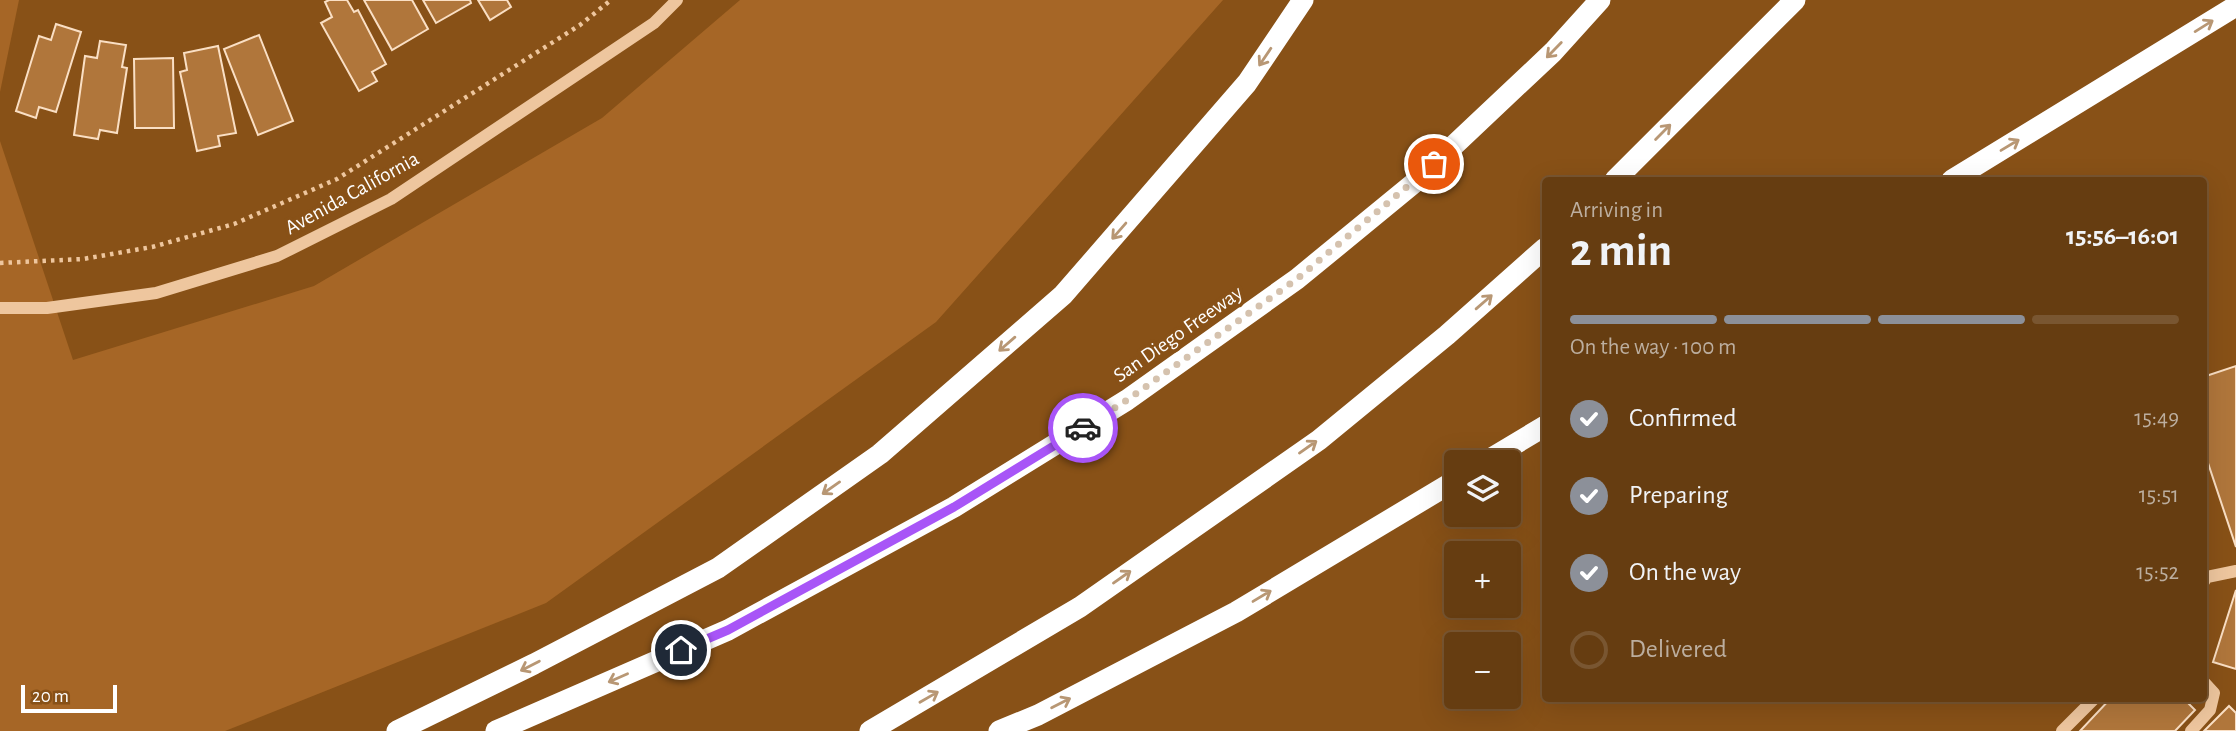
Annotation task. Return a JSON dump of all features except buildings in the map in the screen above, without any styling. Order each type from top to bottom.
[{"type":"highway","points":[[397,731],[534,664],[718,568],[880,454],[1063,295],[1247,83],[1303,0]]},
{"type":"highway","name":"San Diego Freeway","points":[[496,731],[728,630],[954,507],[1127,400],[1297,279],[1414,183],[1553,52],[1600,0]]},
{"type":"highway","points":[[1618,177],[1795,0]]},
{"type":"highway","points":[[1957,177],[2236,6]]},
{"type":"highway","points":[[870,731],[1080,607],[1319,440],[1447,335],[1542,251]]},
{"type":"highway","points":[[1505,450],[1542,428]]},
{"type":"highway","points":[[999,731],[1038,715],[1236,612],[1444,487]]},
{"type":"street","name":"Avenida California","points":[[0,308],[47,308],[156,293],[277,256],[391,199],[653,23],[677,0]]},
{"type":"street","points":[[2207,577],[2236,570]]},
{"type":"street","points":[[2191,731],[2210,710],[2214,693],[2207,685]]},
{"type":"street","points":[[2062,731],[2091,702]]},
{"type":"path","points":[[0,263],[83,259],[152,247],[234,224],[269,209],[337,179],[580,24],[611,0]]},
{"type":"shaded area","points":[[0,0],[19,0],[0,92]]},
{"type":"shaded area","points":[[740,0],[1223,0],[936,322],[546,603],[225,731],[0,731],[0,141],[73,360],[314,286],[602,118]]},
{"type":"way so far","points":[[1083,428],[1127,400],[1297,279],[1434,164]]},
{"type":"route","points":[[681,650],[728,630],[954,507],[1083,428]]}]
